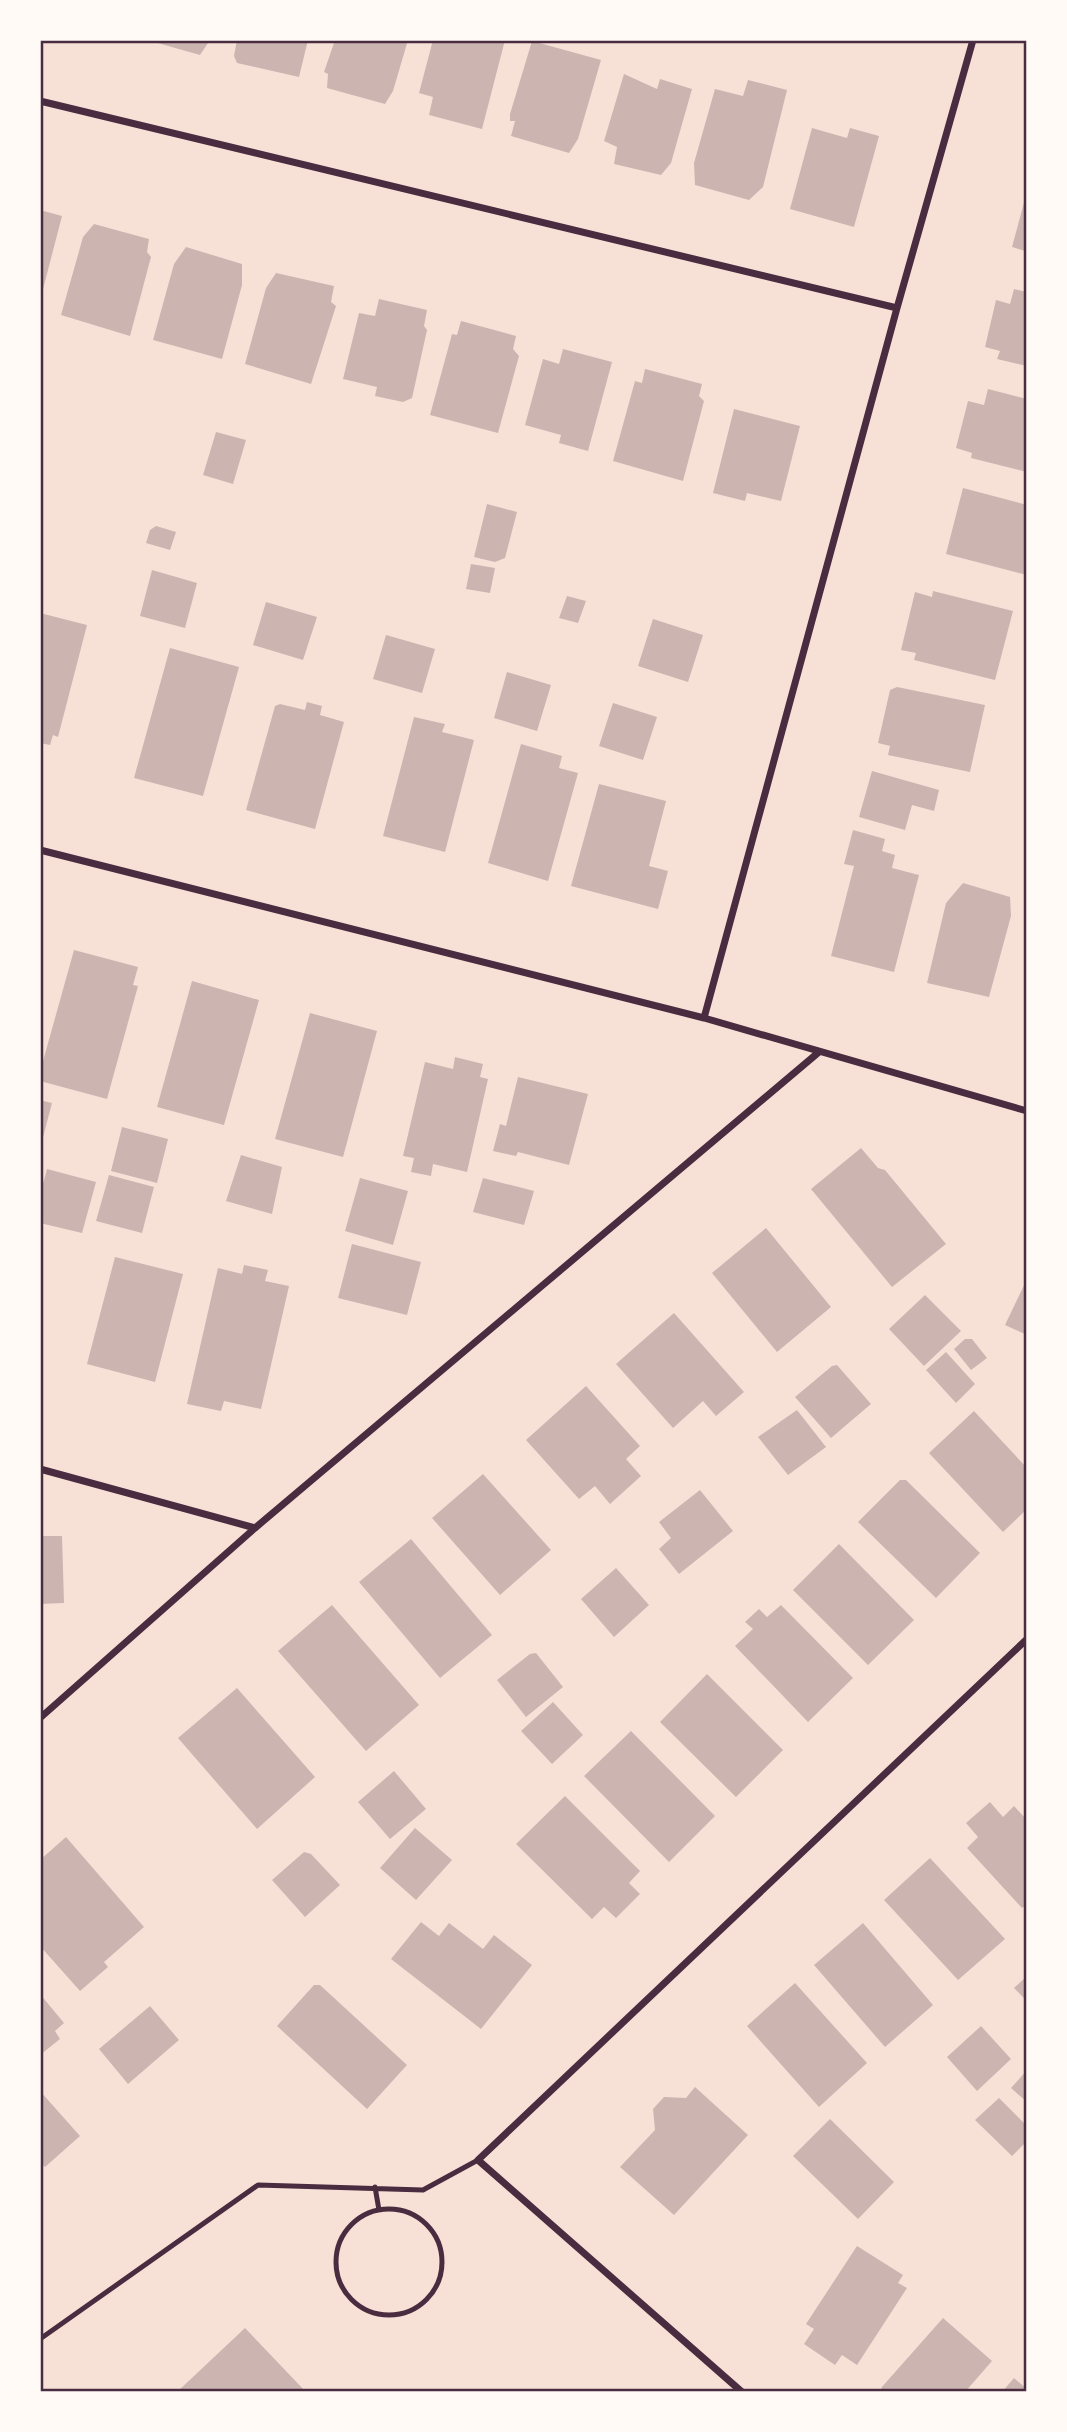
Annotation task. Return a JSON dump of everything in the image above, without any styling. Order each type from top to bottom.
[{"type":"street","points":[[704,1018],[897,308],[973,40]]},
{"type":"street","points":[[40,101],[897,308]]},
{"type":"street","points":[[40,850],[704,1018],[1027,1111]]},
{"type":"street","points":[[40,1718],[255,1528],[819,1052]]},
{"type":"street","points":[[40,1469],[255,1528]]},
{"type":"street","points":[[742,2392],[478,2160],[1027,1639]]},
{"type":"lane","points":[[40,2339],[258,2185],[423,2190],[478,2160]]},
{"type":"lane","points":[[375,2187],[379,2210]]},
{"type":"lane","points":[[398,2209],[414,2216],[429,2227],[438,2241],[442,2257],[441,2274],[434,2290],[424,2302],[409,2311],[375,2313],[360,2306],[348,2295],[339,2279],[336,2261],[339,2243],[349,2228],[362,2216],[379,2210],[398,2209]]},
{"type":"building","points":[[147,40],[210,40],[200,55]]},
{"type":"building","points":[[237,40],[308,40],[299,77],[237,63],[234,56]]},
{"type":"building","points":[[335,40],[408,40],[393,91],[385,104],[327,88],[328,74],[324,72]]},
{"type":"building","points":[[433,40],[505,40],[482,129],[429,115],[433,97],[419,93]]},
{"type":"building","points":[[532,41],[601,60],[578,139],[569,153],[511,136],[515,121],[510,121],[510,114]]},
{"type":"building","points":[[624,74],[657,89],[660,79],[692,89],[671,163],[661,175],[614,164],[617,147],[604,141]]},
{"type":"building","points":[[748,80],[787,90],[763,187],[749,200],[695,185],[694,163],[715,89],[743,96]]},
{"type":"building","points":[[812,128],[847,138],[850,128],[879,136],[854,227],[790,209]]},
{"type":"building","points":[[1026,195],[1027,256],[1024,255],[1025,251],[1012,247]]},
{"type":"building","points":[[40,210],[62,216],[41,297],[40,297]]},
{"type":"building","points":[[94,224],[149,239],[147,252],[151,257],[130,336],[61,315],[83,237]]},
{"type":"building","points":[[186,247],[242,264],[242,285],[222,359],[153,340],[174,264]]},
{"type":"building","points":[[276,273],[334,286],[331,302],[336,306],[311,384],[245,364],[266,288]]},
{"type":"building","points":[[1014,289],[1027,292],[1027,366],[997,359],[1000,351],[985,347],[996,300],[1010,304]]},
{"type":"building","points":[[379,299],[427,310],[424,326],[427,330],[412,398],[403,402],[375,396],[377,387],[343,379],[359,313],[375,316]]},
{"type":"building","points":[[461,321],[516,336],[513,349],[519,356],[498,433],[430,415],[452,334],[457,335]]},
{"type":"building","points":[[563,349],[612,362],[588,451],[559,443],[561,435],[525,425],[543,359],[559,364]]},
{"type":"building","points":[[645,369],[702,384],[699,396],[704,401],[683,481],[613,461],[635,381],[642,383]]},
{"type":"building","points":[[988,389],[1027,399],[1027,472],[971,458],[972,453],[956,448],[968,401],[984,405]]},
{"type":"building","points":[[734,409],[800,426],[781,501],[747,493],[745,501],[713,493]]},
{"type":"building","points":[[216,432],[246,440],[233,484],[203,475]]},
{"type":"building","points":[[963,488],[1027,505],[1027,575],[946,554]]},
{"type":"building","points":[[487,504],[517,512],[505,558],[495,562],[474,557]]},
{"type":"building","points":[[156,526],[176,532],[170,550],[146,543],[150,530]]},
{"type":"building","points":[[471,564],[495,568],[490,593],[466,589]]},
{"type":"building","points":[[152,570],[197,583],[185,628],[140,616]]},
{"type":"building","points":[[933,591],[1013,611],[995,680],[914,660],[916,653],[901,650],[915,592],[932,597]]},
{"type":"building","points":[[567,596],[586,601],[578,623],[559,618]]},
{"type":"building","points":[[266,602],[317,617],[303,660],[253,645]]},
{"type":"building","points":[[40,613],[87,625],[58,737],[53,735],[50,745],[40,743]]},
{"type":"building","points":[[653,619],[703,635],[688,682],[638,666]]},
{"type":"building","points":[[386,635],[435,649],[422,693],[373,679]]},
{"type":"building","points":[[170,648],[239,667],[203,796],[134,778]]},
{"type":"building","points":[[507,672],[551,685],[537,731],[494,718]]},
{"type":"building","points":[[897,687],[985,705],[970,772],[888,755],[890,746],[878,743],[890,690]]},
{"type":"building","points":[[307,702],[322,706],[320,715],[344,722],[315,829],[246,810],[275,706],[280,704],[305,710]]},
{"type":"building","points":[[613,703],[657,717],[643,760],[599,746]]},
{"type":"building","points":[[414,717],[445,724],[442,732],[474,740],[445,852],[383,836]]},
{"type":"building","points":[[521,744],[562,756],[559,768],[578,773],[548,881],[488,863]]},
{"type":"building","points":[[872,771],[939,790],[934,811],[912,805],[905,830],[859,817]]},
{"type":"building","points":[[599,784],[666,801],[649,866],[668,871],[658,909],[571,886]]},
{"type":"building","points":[[853,830],[885,839],[882,851],[895,855],[892,868],[919,875],[894,972],[831,956],[854,866],[844,864]]},
{"type":"building","points":[[963,883],[1010,897],[1011,916],[989,997],[927,983],[946,903]]},
{"type":"building","points":[[74,950],[138,967],[133,985],[138,986],[107,1099],[40,1081],[40,1072]]},
{"type":"building","points":[[192,981],[259,1000],[224,1125],[157,1107]]},
{"type":"building","points":[[310,1013],[377,1031],[343,1157],[275,1139]]},
{"type":"building","points":[[455,1057],[483,1064],[480,1077],[488,1079],[467,1172],[433,1164],[431,1176],[411,1172],[414,1158],[403,1156],[425,1062],[453,1069]]},
{"type":"building","points":[[518,1077],[588,1094],[569,1165],[518,1152],[516,1156],[493,1151],[500,1124],[506,1126]]},
{"type":"building","points":[[40,1100],[52,1103],[41,1145],[40,1145]]},
{"type":"building","points":[[122,1127],[168,1139],[157,1183],[111,1171]]},
{"type":"building","points":[[861,1148],[878,1168],[885,1170],[946,1244],[892,1287],[811,1189]]},
{"type":"building","points":[[241,1155],[282,1167],[272,1214],[226,1201]]},
{"type":"building","points":[[47,1169],[96,1182],[82,1233],[40,1223],[40,1195]]},
{"type":"building","points":[[109,1175],[154,1187],[142,1233],[96,1221]]},
{"type":"building","points":[[360,1178],[408,1191],[393,1245],[345,1231]]},
{"type":"building","points":[[483,1178],[534,1191],[524,1225],[473,1212]]},
{"type":"building","points":[[766,1228],[831,1307],[777,1352],[712,1273]]},
{"type":"building","points":[[352,1244],[421,1262],[407,1315],[338,1298]]},
{"type":"building","points":[[115,1257],[183,1274],[155,1382],[87,1364]]},
{"type":"building","points":[[244,1265],[268,1270],[265,1281],[289,1286],[261,1409],[224,1401],[221,1411],[187,1404],[218,1268],[242,1274]]},
{"type":"building","points":[[1027,1279],[1027,1335],[1005,1325]]},
{"type":"building","points":[[925,1295],[961,1331],[924,1366],[889,1329]]},
{"type":"building","points":[[674,1313],[744,1392],[716,1416],[703,1401],[673,1428],[616,1364]]},
{"type":"building","points":[[965,1339],[972,1339],[987,1358],[971,1370],[954,1349]]},
{"type":"building","points":[[946,1352],[975,1384],[956,1403],[926,1370]]},
{"type":"building","points":[[837,1365],[871,1404],[831,1438],[795,1397],[832,1366]]},
{"type":"building","points":[[586,1386],[640,1446],[626,1459],[641,1476],[610,1504],[595,1486],[579,1499],[526,1440]]},
{"type":"building","points":[[797,1410],[826,1447],[788,1475],[758,1437]]},
{"type":"building","points":[[974,1411],[1027,1468],[1027,1509],[1003,1532],[929,1453]]},
{"type":"building","points":[[483,1474],[551,1550],[500,1595],[432,1518]]},
{"type":"building","points":[[900,1480],[906,1480],[980,1553],[936,1598],[858,1522]]},
{"type":"building","points":[[700,1490],[733,1531],[679,1574],[659,1549],[671,1538],[659,1522]]},
{"type":"building","points":[[40,1536],[62,1536],[64,1603],[40,1604]]},
{"type":"building","points":[[411,1539],[492,1635],[440,1678],[359,1582]]},
{"type":"building","points":[[839,1544],[914,1620],[868,1665],[793,1590]]},
{"type":"building","points":[[616,1568],[649,1605],[614,1637],[581,1599]]},
{"type":"building","points":[[332,1605],[419,1705],[366,1751],[278,1651]]},
{"type":"building","points":[[781,1605],[853,1678],[808,1722],[735,1646],[753,1629],[745,1622],[759,1609],[767,1617]]},
{"type":"building","points":[[536,1653],[563,1687],[526,1717],[497,1680],[530,1654]]},
{"type":"building","points":[[707,1674],[783,1750],[736,1797],[660,1722]]},
{"type":"building","points":[[237,1688],[315,1777],[257,1829],[178,1738]]},
{"type":"building","points":[[553,1702],[583,1735],[552,1764],[521,1731]]},
{"type":"building","points":[[631,1731],[715,1816],[669,1862],[584,1776]]},
{"type":"building","points":[[394,1771],[426,1809],[390,1839],[358,1802]]},
{"type":"building","points":[[565,1796],[640,1871],[629,1883],[640,1894],[616,1918],[604,1907],[592,1919],[516,1844]]},
{"type":"building","points":[[990,1802],[1003,1817],[1014,1806],[1027,1820],[1027,1904],[1022,1908],[967,1848],[978,1837],[966,1823]]},
{"type":"building","points":[[415,1828],[452,1860],[416,1900],[380,1868]]},
{"type":"building","points":[[66,1837],[144,1927],[104,1962],[108,1967],[80,1991],[40,1946],[40,1860]]},
{"type":"building","points":[[304,1852],[311,1854],[340,1885],[305,1917],[272,1880]]},
{"type":"building","points":[[930,1858],[1005,1939],[958,1980],[884,1900]]},
{"type":"building","points":[[421,1922],[439,1936],[449,1923],[483,1949],[494,1935],[532,1965],[481,2029],[391,1959]]},
{"type":"building","points":[[863,1923],[933,2005],[885,2047],[814,1965]]},
{"type":"building","points":[[1027,1976],[1027,2001],[1014,1988]]},
{"type":"building","points":[[795,1983],[867,2063],[819,2107],[747,2026]]},
{"type":"building","points":[[314,1985],[320,1985],[407,2065],[367,2109],[277,2026]]},
{"type":"building","points":[[40,1994],[64,2023],[55,2031],[60,2039],[40,2055]]},
{"type":"building","points":[[150,2006],[179,2040],[128,2084],[99,2049]]},
{"type":"building","points":[[981,2026],[1011,2059],[977,2091],[947,2057]]},
{"type":"building","points":[[1027,2070],[1027,2102],[1011,2088]]},
{"type":"building","points":[[695,2087],[748,2135],[674,2215],[620,2167],[655,2130],[653,2109],[664,2097],[686,2098]]},
{"type":"building","points":[[40,2091],[80,2136],[45,2167],[40,2162]]},
{"type":"building","points":[[999,2098],[1027,2126],[1027,2141],[1012,2156],[975,2120]]},
{"type":"building","points":[[830,2119],[894,2182],[858,2219],[793,2156]]},
{"type":"building","points":[[857,2246],[903,2275],[898,2283],[907,2288],[857,2365],[842,2355],[835,2365],[804,2344],[814,2329],[806,2324]]},
{"type":"building","points":[[943,2318],[992,2361],[965,2392],[886,2392],[881,2388]]},
{"type":"building","points":[[245,2328],[306,2392],[177,2392]]},
{"type":"building","points":[[1014,2378],[1027,2389],[1027,2392],[1002,2392]]}]
